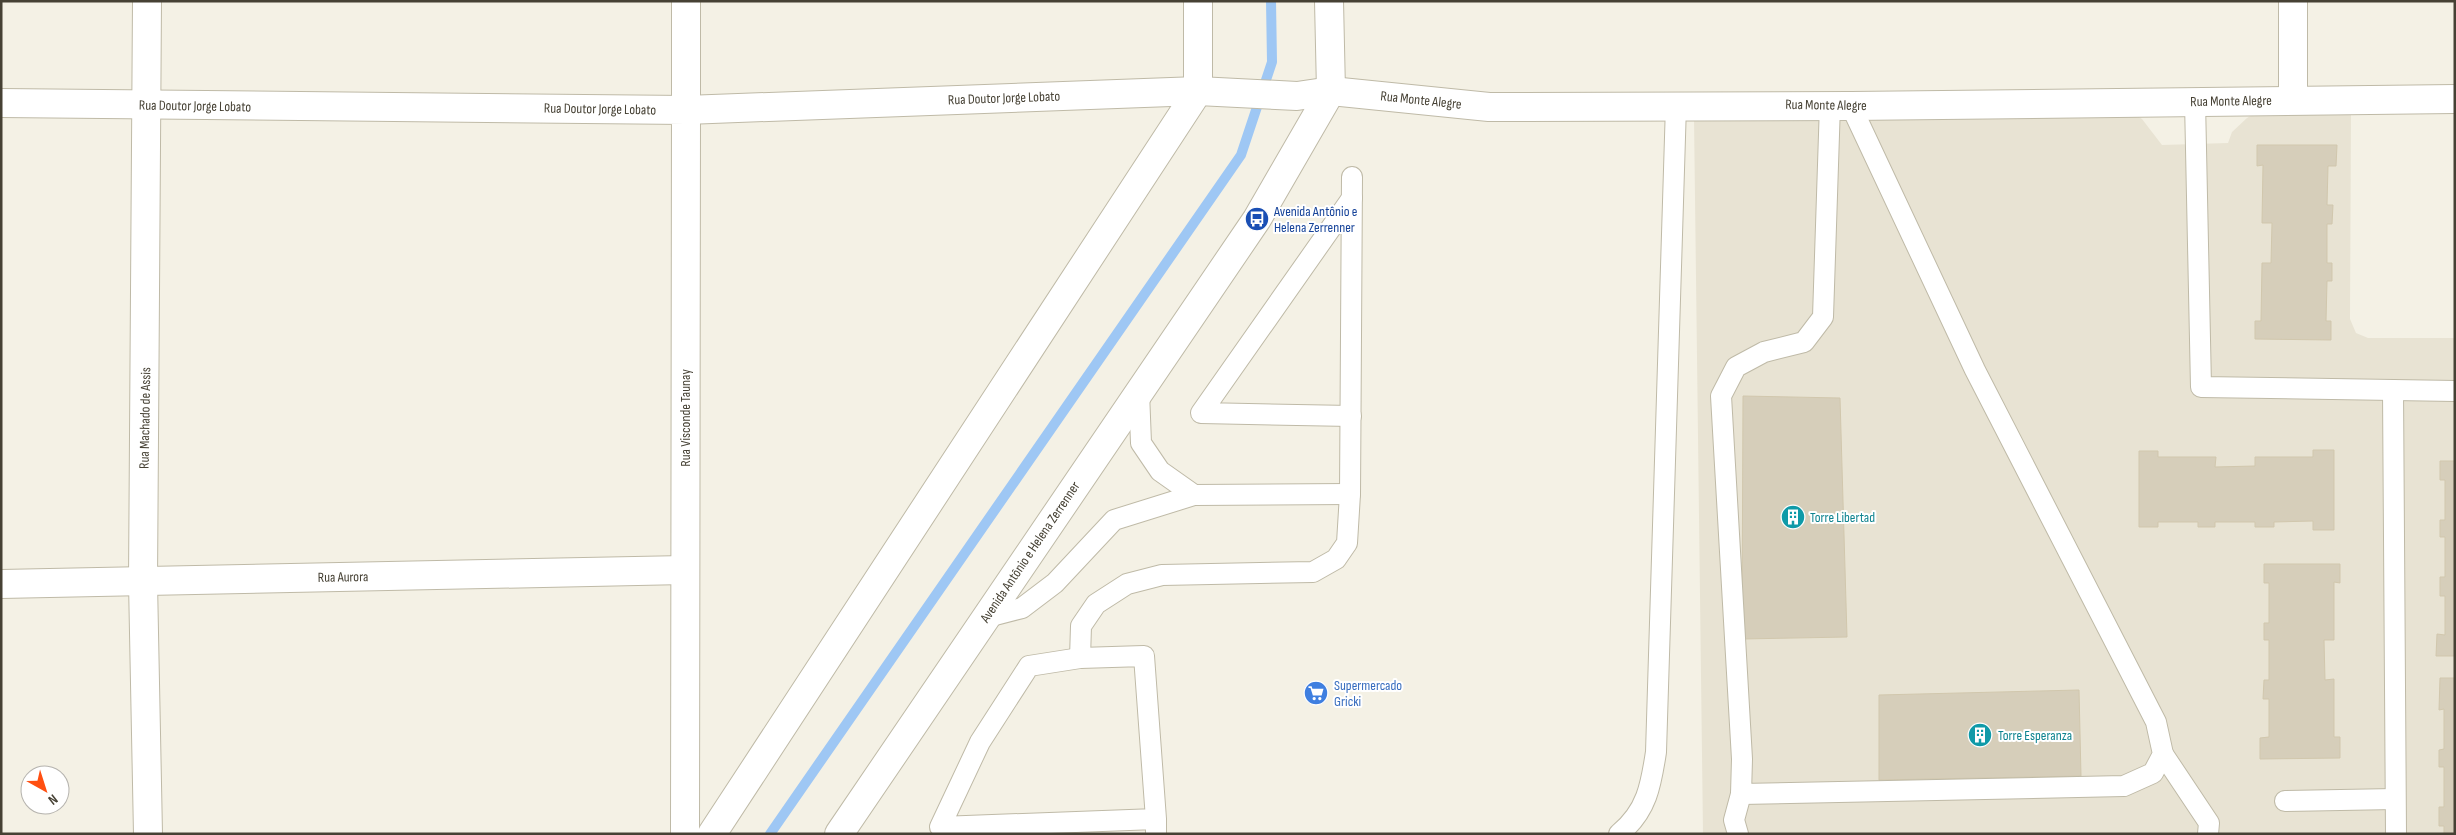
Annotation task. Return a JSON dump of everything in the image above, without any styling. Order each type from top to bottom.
[{"type":"street","name":"Rua Machado de Assis","points":[[147,1],[148,105],[143,582],[148,834]]},
{"type":"street","name":"Rua Visconde Taunay","points":[[685,834],[686,1]]},
{"type":"street","points":[[712,834],[1198,91],[1198,1]]},
{"type":"street","points":[[1329,1],[1331,92]]},
{"type":"street","points":[[2293,1],[2294,100]]},
{"type":"street","name":"Rua Doutor Jorge Lobato","points":[[1,103],[686,110],[1198,91]]},
{"type":"street","name":"Rua Monte Alegre","points":[[1198,91],[1235,95],[1297,96],[1331,92],[1489,107],[2455,99]]},
{"type":"street","name":"Avenida Antônio e Helena Zerrenner","points":[[839,834],[1257,219],[1331,92]]},
{"type":"street","name":"Rua Aurora","points":[[1,584],[685,570]]},
{"type":"lane","points":[[2195,101],[2201,386],[2455,391]]},
{"type":"lane","points":[[1619,834],[1629,826],[1649,795],[1656,752],[1676,105]]},
{"type":"lane","points":[[1841,105],[2156,722],[2163,754],[2209,823],[2208,834]]},
{"type":"lane","points":[[1738,834],[1734,820],[1741,794],[1742,759],[1721,396],[1736,367],[1764,352],[1804,342],[1823,318],[1841,105]]},
{"type":"lane","points":[[1080,658],[1081,626],[1096,604],[1127,584],[1162,575],[1313,572],[1336,559],[1347,543],[1350,494],[1352,177]]},
{"type":"lane","points":[[1351,416],[1201,413],[1352,198]]},
{"type":"lane","points":[[2392,390],[2396,834]]},
{"type":"lane","points":[[1139,392],[1141,444],[1160,471],[1194,495]]},
{"type":"lane","points":[[987,616],[1022,608],[1055,583],[1114,520],[1194,495],[1350,494]]},
{"type":"lane","points":[[1144,656],[1156,826],[940,827],[980,742],[1029,666],[1080,658],[1144,656]]},
{"type":"lane","points":[[1741,794],[2124,786],[2153,773],[2163,754]]},
{"type":"lane","points":[[2285,801],[2395,799]]},
{"type":"shaded area","points":[[2264,108],[2351,110],[2350,319],[2356,333],[2368,338],[2455,338],[2455,834],[1703,834],[1694,118],[2126,109],[2142,119],[2162,145],[2228,143],[2232,132],[2247,118]]},
{"type":"building","points":[[2257,145],[2337,145],[2336,166],[2328,166],[2327,205],[2333,205],[2332,224],[2327,224],[2327,263],[2332,263],[2332,281],[2327,281],[2326,321],[2331,321],[2331,340],[2255,339],[2255,321],[2261,321],[2262,263],[2271,263],[2272,223],[2262,223],[2263,165],[2257,166]]},
{"type":"building","name":"Torre Libertad","points":[[1743,396],[1840,398],[1847,637],[1742,639]]},
{"type":"building","points":[[2313,450],[2334,450],[2334,530],[2313,530],[2313,521],[2274,522],[2274,527],[2255,527],[2255,522],[2215,522],[2215,527],[2198,527],[2198,522],[2158,522],[2158,527],[2139,527],[2139,451],[2158,451],[2158,457],[2216,457],[2215,467],[2255,466],[2255,457],[2313,457]]},
{"type":"building","points":[[2440,461],[2455,461],[2455,656],[2436,656],[2437,634],[2445,635],[2445,596],[2440,596],[2440,577],[2445,577],[2445,537],[2440,537],[2440,520],[2445,520],[2445,480],[2440,480]]},
{"type":"building","points":[[2264,564],[2340,564],[2340,583],[2334,582],[2334,640],[2324,640],[2325,680],[2334,679],[2334,737],[2340,737],[2340,758],[2260,759],[2260,738],[2269,737],[2269,699],[2263,699],[2264,680],[2269,680],[2269,640],[2264,640],[2264,623],[2269,623],[2269,583],[2264,583]]},
{"type":"building","points":[[2440,678],[2455,678],[2455,834],[2444,834],[2444,826],[2439,826],[2439,807],[2444,807],[2444,767],[2439,767],[2439,750],[2444,749],[2444,709],[2439,710]]},
{"type":"building","name":"Torre Esperanza","points":[[2079,690],[2081,776],[1879,780],[1879,695]]},
{"type":"waterway","points":[[770,834],[1241,155],[1272,62],[1271,1]]},
{"type":"place","name":"Avenida Antônio e Helena Zerrenner","points":[[1257,219]]},
{"type":"place","name":"Torre Libertad","points":[[1793,517]]},
{"type":"place","name":"Supermercado Gricki","points":[[1316,693]]},
{"type":"place","name":"Torre Esperanza","points":[[1980,735]]}]
